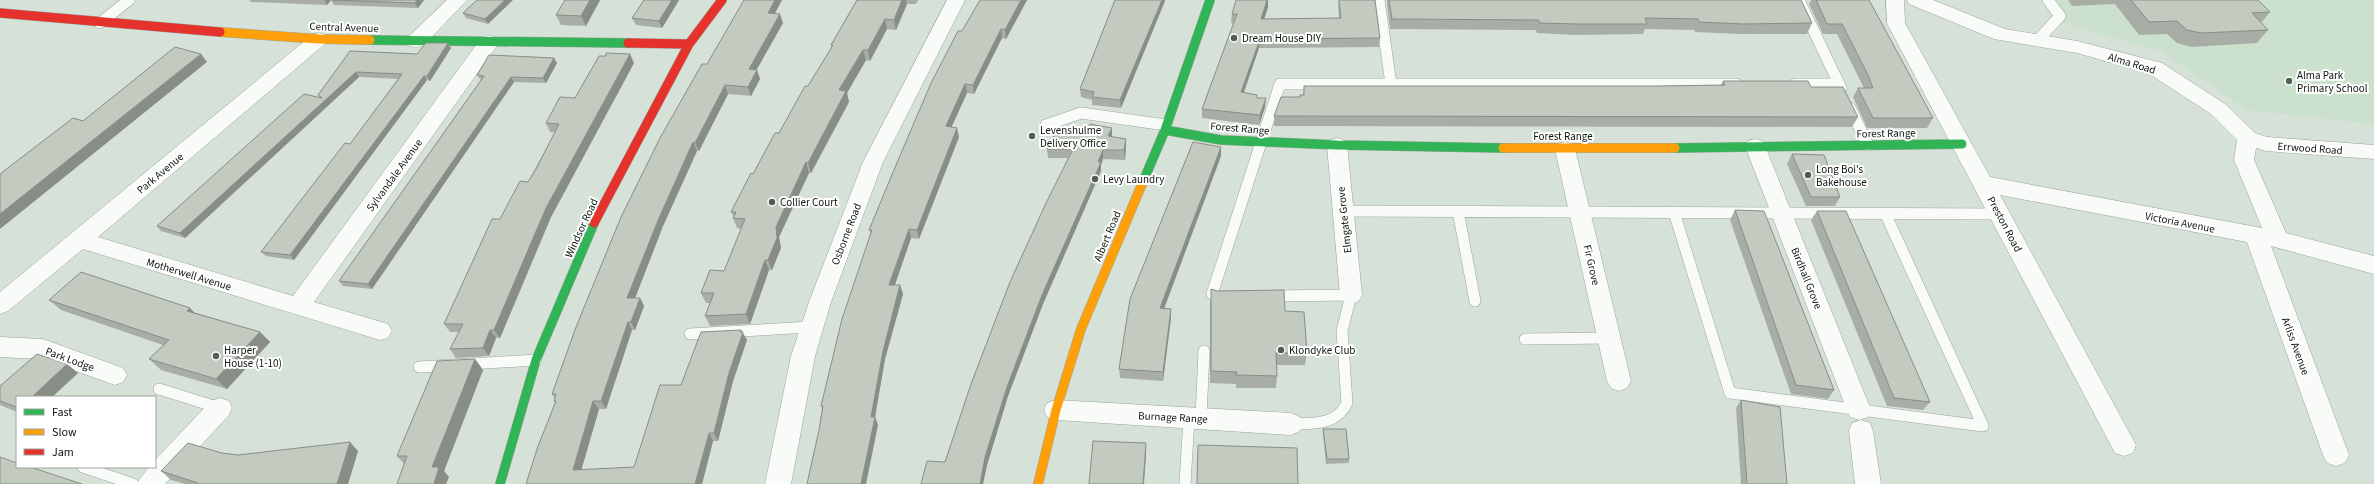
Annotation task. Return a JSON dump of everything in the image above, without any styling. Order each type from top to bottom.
[{"type":"street","points":[[416,41],[458,0]]},
{"type":"street","name":"Windsor Road","points":[[500,484],[536,360],[591,230],[689,44],[722,0]]},
{"type":"street","name":"Osborne Road","points":[[778,484],[803,356],[811,327],[873,162],[904,96],[956,0]]},
{"type":"street","name":"Albert Road","points":[[1038,484],[1056,410],[1081,329],[1165,127],[1210,0]]},
{"type":"street","name":"Preston Road","points":[[1895,0],[1896,23],[2124,445]]},
{"type":"street","name":"Alma Road","points":[[1916,0],[2002,34],[2077,47],[2155,68],[2218,109],[2248,138]]},
{"type":"street","name":"Central Avenue","points":[[0,13],[100,23],[319,39],[689,44]]},
{"type":"street","name":"Park Avenue","points":[[0,305],[80,240],[319,39]]},
{"type":"street","name":"Sylvandale Avenue","points":[[298,307],[489,42]]},
{"type":"street","name":"Forest Range","points":[[1165,127],[1221,140],[1336,145],[1565,149],[1962,144]]},
{"type":"street","points":[[2248,138],[2244,160],[2267,238]]},
{"type":"street","name":"Errwood Road","points":[[2248,138],[2266,144],[2282,146],[2374,152]]},
{"type":"street","name":"Elmgate Grove","points":[[1336,145],[1351,295]]},
{"type":"street","name":"Birdhall Grove","points":[[1755,146],[1860,420],[1868,484]]},
{"type":"street","name":"Fir Grove","points":[[1565,149],[1619,381]]},
{"type":"street","name":"Victoria Avenue","points":[[1984,184],[2267,238],[2374,265]]},
{"type":"street","name":"Arliss Avenue","points":[[2267,238],[2336,455]]},
{"type":"street","name":"Motherwell Avenue","points":[[80,240],[380,331]]},
{"type":"street","name":"Park Lodge","points":[[0,347],[43,349],[115,375]]},
{"type":"street","points":[[149,484],[220,408]]},
{"type":"street","name":"Burnage Range","points":[[1056,410],[1291,424]]},
{"type":"lane","points":[[100,23],[129,0]]},
{"type":"lane","points":[[1379,0],[1391,84]]},
{"type":"lane","points":[[1799,0],[1868,145]]},
{"type":"lane","points":[[2038,40],[2060,16],[2048,0]]},
{"type":"lane","points":[[1233,296],[1217,297],[1212,294],[1280,84],[1744,84]]},
{"type":"lane","points":[[1784,84],[1839,84]]},
{"type":"lane","points":[[1046,125],[1081,113],[1165,127]]},
{"type":"lane","points":[[1343,211],[2000,214]]},
{"type":"lane","points":[[1458,211],[1474,301]]},
{"type":"lane","points":[[1674,212],[1730,393],[1860,420],[1983,426],[1885,213]]},
{"type":"lane","points":[[1257,296],[1351,295],[1342,331],[1347,403],[1344,412],[1336,420],[1291,424]]},
{"type":"lane","points":[[690,334],[811,327]]},
{"type":"lane","points":[[1525,339],[1609,338]]},
{"type":"lane","points":[[1185,484],[1204,351]]},
{"type":"lane","points":[[419,367],[536,360]]},
{"type":"lane","points":[[159,389],[220,408]]},
{"type":"lane","points":[[86,468],[133,484]]},
{"type":"shaded area","name":"Alma Park Primary School","points":[[2041,0],[2374,0],[2374,124],[2246,110],[2162,52],[2058,22]]},
{"type":"building","points":[[332,0],[417,0],[415,3]]},
{"type":"building","points":[[477,0],[505,0],[485,19],[463,13]]},
{"type":"building","points":[[565,0],[590,0],[581,16],[556,15]]},
{"type":"building","points":[[644,0],[672,0],[659,21],[632,18]]},
{"type":"building","points":[[744,0],[775,0],[768,13],[780,14],[749,69],[757,70],[748,87],[725,85],[695,143],[693,142],[659,218],[627,298],[640,298],[631,322],[628,322],[601,401],[593,401],[573,470],[634,467],[660,385],[681,385],[701,332],[741,330],[740,332],[743,332],[729,373],[714,433],[709,433],[695,484],[526,484],[538,446],[556,401],[554,401],[556,394],[552,394],[576,327],[621,217],[660,138],[702,64],[707,64]]},
{"type":"building","points":[[857,0],[902,0],[894,20],[885,19],[868,50],[863,50],[839,90],[846,91],[808,163],[806,162],[776,227],[777,238],[768,260],[765,260],[746,314],[705,316],[714,293],[701,293],[710,270],[724,271],[745,219],[733,218],[736,212],[731,212],[751,173],[753,174],[775,133],[779,133],[805,86],[808,86],[833,45],[831,45]]},
{"type":"building","points":[[980,0],[1021,0],[1005,30],[1001,29],[973,85],[965,84],[946,126],[957,128],[917,230],[909,229],[889,285],[900,285],[883,351],[871,417],[875,417],[861,484],[807,484],[819,430],[823,406],[821,406],[842,319],[872,230],[869,230],[931,83],[958,31],[962,31]]},
{"type":"building","points":[[1115,0],[1162,0],[1120,100],[1092,97],[1094,92],[1080,89]]},
{"type":"building","points":[[1236,0],[1267,0],[1261,19],[1341,18],[1339,0],[1375,0],[1380,38],[1260,39],[1241,92],[1257,95],[1257,98],[1266,98],[1260,115],[1202,109],[1237,14],[1232,14]]},
{"type":"building","points":[[1389,0],[1801,0],[1812,23],[1743,24],[1699,22],[1698,19],[1645,18],[1647,24],[1539,23],[1539,20],[1392,19]]},
{"type":"building","points":[[1816,0],[1869,0],[1933,118],[1873,118],[1858,88],[1873,88],[1868,75],[1842,24],[1827,24]]},
{"type":"building","points":[[2131,0],[2258,0],[2270,12],[2252,13],[2268,30],[2201,33],[2187,30],[2177,21],[2149,22]]},
{"type":"building","points":[[426,43],[448,43],[427,76],[424,76],[290,255],[261,252],[345,143],[350,144],[402,74],[356,72],[180,233],[157,226],[304,94],[322,98],[318,95],[350,51],[417,54]]},
{"type":"building","points":[[175,47],[201,54],[0,214],[0,174],[73,118],[83,121]]},
{"type":"building","points":[[606,53],[630,54],[546,208],[494,330],[490,330],[483,348],[450,349],[463,324],[444,324],[492,219],[500,219],[520,181],[528,182],[536,169],[559,124],[546,123],[560,97],[575,98],[599,56],[606,56]]},
{"type":"building","points":[[489,55],[554,58],[543,78],[511,77],[368,284],[339,281],[484,76],[477,75]]},
{"type":"building","points":[[1723,81],[1808,81],[1811,87],[1843,87],[1858,117],[1274,116],[1281,97],[1300,97],[1300,95],[1304,95],[1304,86],[1725,85]]},
{"type":"building","points":[[1090,124],[1112,128],[1108,136],[1126,139],[1124,150],[1103,150],[1098,162],[1101,162],[1042,295],[1007,387],[985,457],[980,484],[921,484],[927,461],[945,462],[971,384],[1010,282],[1047,201],[1073,149],[1047,149],[1058,128],[1086,132]]},
{"type":"building","points":[[1193,142],[1221,147],[1160,308],[1171,309],[1163,372],[1119,369],[1130,299]]},
{"type":"building","points":[[1792,154],[1824,155],[1840,197],[1811,197]]},
{"type":"building","points":[[1735,210],[1764,211],[1834,390],[1796,385]]},
{"type":"building","points":[[1817,211],[1846,211],[1930,402],[1894,398]]},
{"type":"building","points":[[81,272],[190,308],[187,311],[260,332],[216,379],[149,359],[169,340],[49,300]]},
{"type":"building","points":[[1211,289],[1217,291],[1284,290],[1285,311],[1304,312],[1307,353],[1276,353],[1277,376],[1236,375],[1237,372],[1211,371]]},
{"type":"building","points":[[37,354],[67,364],[33,396],[16,396],[16,407],[0,401],[0,386]]},
{"type":"building","points":[[475,359],[432,467],[439,467],[434,484],[397,484],[407,456],[397,456],[437,361]]},
{"type":"building","points":[[1741,400],[1780,407],[1787,484],[1747,484]]},
{"type":"building","points":[[1323,429],[1346,429],[1349,459],[1327,459]]},
{"type":"building","points":[[1093,441],[1146,443],[1143,484],[1089,484]]},
{"type":"building","points":[[350,442],[337,484],[197,484],[198,483],[161,471],[188,443],[222,453],[238,455]]},
{"type":"building","points":[[1198,445],[1297,448],[1298,484],[1197,484]]},
{"type":"building","points":[[0,457],[16,463],[16,468],[33,468],[82,484],[0,484]]},
{"type":"traffic: fast","points":[[1142,184],[1165,130],[1210,0]]},
{"type":"traffic: fast","points":[[370,40],[628,43]]},
{"type":"traffic: fast","points":[[1165,130],[1221,140],[1337,145],[1503,148]]},
{"type":"traffic: fast","points":[[1675,148],[1962,144]]},
{"type":"traffic: fast","points":[[500,484],[536,360],[594,223]]},
{"type":"traffic: slow","points":[[220,32],[319,39],[370,40]]},
{"type":"traffic: slow","points":[[1503,148],[1675,148]]},
{"type":"traffic: slow","points":[[1038,484],[1056,410],[1081,329],[1142,184]]},
{"type":"traffic: jam","points":[[594,223],[689,44],[722,0]]},
{"type":"traffic: jam","points":[[0,13],[220,32]]},
{"type":"traffic: jam","points":[[628,43],[689,44]]},
{"type":"place","name":"Dream House DIY","points":[[1234,38]]},
{"type":"place","name":"Alma Park Primary School","points":[[2289,81]]},
{"type":"place","name":"Levenshulme Delivery Office","points":[[1032,136]]},
{"type":"place","name":"Long Boi's Bakehouse","points":[[1808,175]]},
{"type":"place","name":"Levy Laundry","points":[[1095,179]]},
{"type":"place","name":"Collier Court","points":[[772,202]]},
{"type":"place","name":"Klondyke Club","points":[[1281,350]]},
{"type":"place","name":"Harper House (1-10)","points":[[216,356]]}]
